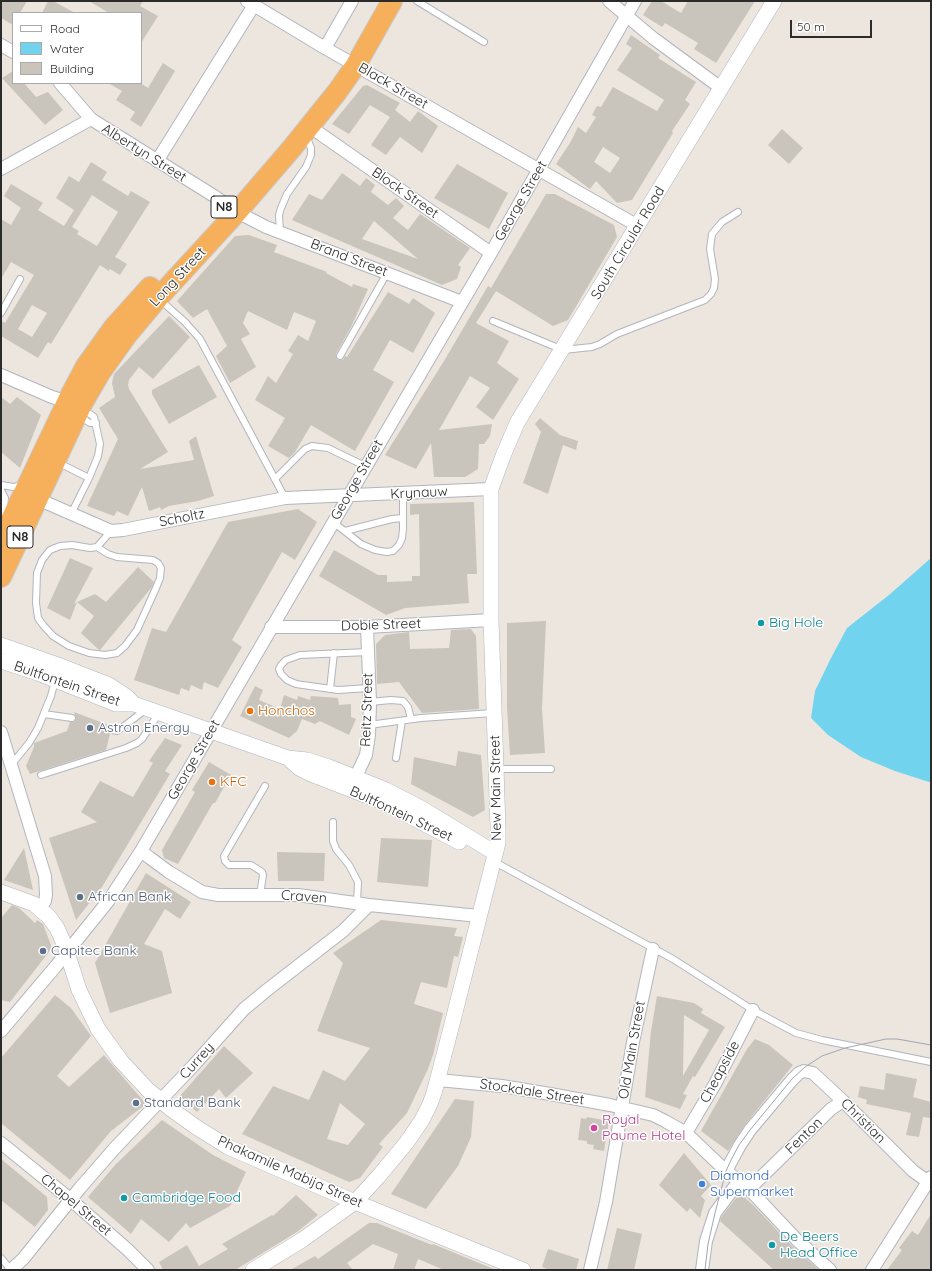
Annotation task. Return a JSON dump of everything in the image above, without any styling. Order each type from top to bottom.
[{"type":"highway","name":"Long Street","points":[[1,577],[31,496],[33,474],[69,405],[86,366],[114,327],[232,208],[312,133],[337,92],[377,1]]},
{"type":"highway","name":"Long Street","points":[[1,541],[56,461],[69,405],[100,373],[127,335],[232,208],[326,85],[350,62],[392,1]]},
{"type":"street","points":[[325,48],[352,1]]},
{"type":"street","points":[[609,1],[653,38],[721,88]]},
{"type":"street","name":"George Street","points":[[1,1031],[109,900],[141,851],[491,253],[635,1]]},
{"type":"street","name":"South Circular Road","points":[[491,489],[517,423],[563,350],[774,1]]},
{"type":"street","points":[[157,161],[251,3]]},
{"type":"street","name":"Black Street","points":[[251,3],[325,48],[638,226]]},
{"type":"street","points":[[1,45],[12,51]]},
{"type":"street","name":"Albertyn Street","points":[[61,84],[73,96],[91,119],[232,208]]},
{"type":"street","points":[[1,169],[91,119]]},
{"type":"street","name":"Block Street","points":[[312,133],[491,253]]},
{"type":"street","name":"Brand Street","points":[[232,208],[266,227],[462,302]]},
{"type":"street","points":[[1,375],[69,405]]},
{"type":"street","name":"Krynauw","points":[[348,496],[491,489]]},
{"type":"street","name":"New Main Street","points":[[253,1270],[302,1240],[355,1202],[396,1155],[422,1120],[438,1080],[498,843],[491,620],[491,489]]},
{"type":"street","points":[[31,496],[110,531]]},
{"type":"street","name":"Scholtz","points":[[110,531],[123,530],[285,498],[348,496]]},
{"type":"street","name":"Dobie Street","points":[[271,627],[367,627],[491,620]]},
{"type":"street","name":"Reitz Street","points":[[353,784],[366,755],[370,735],[367,627]]},
{"type":"street","name":"Bultfontein Street","points":[[1,645],[58,665],[109,686],[146,709]]},
{"type":"street","name":"Bultfontein Street","points":[[1,661],[116,704],[146,709],[288,758],[300,768],[311,774],[353,784],[383,802],[494,857]]},
{"type":"street","points":[[1,732],[45,876],[46,895],[45,901],[40,908],[34,904],[1,892]]},
{"type":"street","name":"Craven","points":[[141,851],[169,872],[202,892],[218,895],[298,895],[363,904],[479,916]]},
{"type":"street","name":"Currey","points":[[11,1270],[23,1259],[70,1199],[114,1149],[244,1009],[343,931],[363,904]]},
{"type":"street","name":"Phakamile Mabija Street","points":[[40,908],[49,917],[56,928],[67,952],[79,990],[98,1029],[121,1061],[160,1101],[196,1127],[228,1147],[355,1202],[523,1270]]},
{"type":"street","name":"Old Main Street","points":[[590,1270],[606,1202],[636,1028],[653,948]]},
{"type":"street","name":"Cheapside","points":[[686,1133],[715,1084],[753,1010]]},
{"type":"street","name":"Christian","points":[[726,1171],[750,1130],[792,1080],[799,1073],[804,1071],[813,1073],[914,1171],[930,1181]]},
{"type":"street","name":"Stockdale Street","points":[[438,1080],[509,1087],[550,1094],[653,1115],[666,1121],[686,1133],[726,1171],[749,1189],[797,1240],[830,1270]]},
{"type":"street","name":"Fenton","points":[[749,1189],[832,1109],[843,1101]]},
{"type":"street","name":"Chapel Street","points":[[1,1143],[70,1199],[128,1250],[148,1270]]},
{"type":"street","points":[[702,1270],[706,1241],[715,1212],[740,1181]]},
{"type":"street","points":[[872,1270],[930,1181]]},
{"type":"lane","points":[[417,1],[484,42]]},
{"type":"lane","points":[[280,232],[279,216],[281,208],[287,194],[306,167],[311,155],[312,133]]},
{"type":"lane","points":[[493,321],[563,350],[592,347],[617,334],[706,300],[711,294],[715,283],[710,249],[712,234],[722,222],[738,212]]},
{"type":"lane","points":[[340,356],[387,273]]},
{"type":"lane","points":[[1,313],[20,279]]},
{"type":"lane","points":[[158,298],[185,322],[200,339],[285,498]]},
{"type":"lane","points":[[69,405],[94,417],[100,437],[98,456],[71,514]]},
{"type":"lane","points":[[275,479],[305,449],[312,446],[328,448],[365,466]]},
{"type":"lane","points":[[56,461],[89,478]]},
{"type":"lane","points":[[1,485],[8,487],[19,486],[29,480],[33,474]]},
{"type":"lane","points":[[1,490],[5,498],[5,504],[1,526]]},
{"type":"lane","points":[[333,522],[345,531],[351,538],[361,544],[375,550],[386,552],[393,551],[399,545],[403,529],[402,493]]},
{"type":"lane","points":[[345,531],[392,519],[403,518]]},
{"type":"lane","points":[[97,548],[110,531]]},
{"type":"lane","points":[[72,545],[97,548],[117,557],[153,560],[158,563],[161,568],[158,583],[137,630],[125,646],[116,653],[89,653],[69,646],[53,636],[38,618],[36,604],[37,573],[42,560],[50,550],[60,546],[72,545]]},
{"type":"lane","points":[[368,652],[300,655],[286,660],[280,665],[279,669],[284,677],[296,684],[338,690],[369,688]]},
{"type":"lane","points":[[330,689],[334,653]]},
{"type":"lane","points":[[11,766],[29,743],[44,714],[55,680]]},
{"type":"lane","points":[[370,702],[391,700],[402,701],[408,707],[411,719]]},
{"type":"lane","points":[[112,730],[117,731],[146,709]]},
{"type":"lane","points":[[41,775],[126,748],[137,743],[142,739],[146,709]]},
{"type":"lane","points":[[370,725],[411,719],[494,713]]},
{"type":"lane","points":[[44,714],[72,718]]},
{"type":"lane","points":[[396,758],[402,720]]},
{"type":"lane","points":[[496,769],[551,769]]},
{"type":"lane","points":[[260,895],[262,872],[251,865],[229,865],[225,861],[224,856],[265,786]]},
{"type":"lane","points":[[333,822],[333,841],[358,882],[363,904]]},
{"type":"lane","points":[[494,857],[672,959],[753,1010],[796,1032],[822,1040],[931,1062]]},
{"type":"lane","points":[[1,1258],[11,1270]]},
{"type":"water","points":[[931,558],[931,782],[929,782],[895,771],[861,757],[828,735],[811,718],[815,691],[847,628],[889,595]]},
{"type":"building","points":[[3,1],[27,1],[21,12],[12,12],[12,24],[1,18],[1,5]]},
{"type":"building","points":[[48,1],[53,1],[73,12],[42,12]]},
{"type":"building","points":[[89,1],[143,1],[140,6],[158,16],[142,41],[142,12],[107,12]]},
{"type":"building","points":[[652,1],[661,1],[681,13],[688,1],[755,1],[716,63],[694,49],[698,43],[665,23],[662,27],[643,15]]},
{"type":"building","points":[[631,35],[660,55],[658,58],[696,82],[685,100],[690,104],[672,131],[673,133],[632,200],[617,203],[596,181],[590,189],[556,164],[570,143],[578,127],[586,133],[596,117],[592,115],[597,106],[601,107],[613,87],[657,111],[664,100],[617,70],[632,48],[626,44]],"holes":[[[603,147],[620,158],[610,173],[594,162]]]},
{"type":"building","points":[[163,63],[175,71],[141,127],[130,120],[135,112],[116,100],[122,91],[110,84],[142,84],[148,88]]},
{"type":"building","points":[[12,72],[12,84],[25,84],[36,97],[48,92],[63,110],[45,125],[2,78]]},
{"type":"building","points":[[367,85],[400,103],[395,110],[410,122],[418,111],[438,126],[422,153],[400,137],[386,155],[371,145],[390,117],[370,105],[349,134],[332,124],[363,86]]},
{"type":"building","points":[[782,129],[803,148],[789,164],[768,145]]},
{"type":"building","points":[[91,162],[107,172],[102,180],[128,196],[131,191],[150,202],[115,257],[127,264],[120,275],[110,269],[109,271],[100,265],[51,344],[48,342],[38,358],[1,336],[1,321],[5,323],[34,275],[11,262],[1,279],[1,219],[11,225],[21,208],[4,196],[11,184],[43,203],[38,210],[64,226],[74,210],[56,198],[69,176],[79,182]],"holes":[[[92,195],[118,212],[97,246],[77,234],[79,231],[72,227]],[[32,305],[47,313],[32,337],[18,329]]]},
{"type":"building","points":[[457,164],[508,193],[489,229],[434,198]]},
{"type":"building","points":[[342,173],[360,186],[366,178],[375,185],[371,192],[388,205],[396,198],[404,206],[393,218],[408,230],[420,214],[470,248],[458,265],[461,267],[457,279],[442,285],[292,220],[309,194],[322,200]],"holes":[[[374,221],[418,259],[362,239]]]},
{"type":"building","points":[[546,194],[555,194],[614,225],[617,237],[568,320],[553,326],[496,291],[476,323],[509,341],[497,363],[519,379],[493,420],[476,407],[490,388],[470,376],[439,430],[492,424],[490,436],[484,444],[479,444],[478,469],[465,477],[434,477],[431,443],[416,469],[385,455],[444,361],[488,286],[491,288]]},
{"type":"building","points":[[249,235],[277,245],[274,252],[327,272],[326,273],[352,287],[353,284],[368,289],[352,325],[336,354],[336,358],[338,360],[343,360],[345,356],[347,357],[388,292],[409,304],[413,298],[435,313],[413,353],[390,340],[373,370],[394,382],[355,451],[311,425],[295,452],[289,458],[268,446],[285,418],[255,400],[268,376],[276,383],[293,354],[288,351],[298,335],[308,341],[316,321],[294,312],[287,330],[248,311],[243,323],[250,334],[241,339],[256,367],[230,383],[216,356],[227,346],[207,309],[193,318],[177,301],[235,236]]},
{"type":"building","points":[[169,316],[190,337],[153,379],[139,367],[129,380],[128,385],[168,452],[140,469],[194,460],[189,441],[196,436],[214,496],[198,501],[169,506],[161,510],[160,507],[149,511],[142,487],[128,516],[117,511],[114,516],[87,506],[118,439],[99,408],[115,397],[112,383],[114,374]]},
{"type":"building","points":[[199,365],[217,397],[169,424],[152,394],[152,390]]},
{"type":"building","points":[[1,397],[10,404],[17,397],[41,415],[20,468],[1,452]]},
{"type":"building","points":[[540,418],[560,435],[578,441],[576,450],[563,445],[548,494],[523,483],[541,432],[535,424]]},
{"type":"building","points":[[474,502],[477,574],[467,574],[469,603],[405,608],[386,615],[319,576],[334,550],[378,575],[387,575],[387,582],[412,581],[412,576],[420,576],[419,514],[410,515],[410,504]]},
{"type":"building","points":[[298,509],[317,522],[295,560],[282,552],[232,640],[242,647],[218,688],[204,682],[202,690],[191,685],[189,691],[181,688],[179,695],[134,680],[152,628],[166,632],[228,522]]},
{"type":"building","points":[[70,558],[93,568],[74,604],[77,602],[70,620],[47,608]]},
{"type":"building","points":[[138,567],[154,582],[152,587],[99,650],[81,633],[94,616],[77,602],[95,594],[106,602]]},
{"type":"building","points":[[546,621],[542,708],[545,753],[510,755],[507,708],[507,623]]},
{"type":"building","points":[[471,629],[476,636],[479,709],[422,713],[399,682],[377,684],[376,644],[385,635],[409,632],[410,649],[449,648],[451,630]]},
{"type":"building","points":[[255,686],[263,690],[259,700],[280,709],[284,695],[297,700],[298,696],[310,700],[311,696],[338,698],[339,705],[351,704],[351,717],[356,719],[349,735],[320,721],[315,724],[302,719],[297,731],[289,738],[240,716]]},
{"type":"building","points":[[74,712],[111,726],[108,729],[110,734],[106,750],[30,774],[26,766],[34,747],[34,743],[67,731],[70,722],[74,722],[76,719]]},
{"type":"building","points":[[165,738],[182,745],[165,771],[170,774],[102,887],[76,920],[49,838],[97,822],[81,812],[100,781],[133,797],[153,763],[149,761]]},
{"type":"building","points":[[458,751],[481,755],[485,810],[473,817],[411,784],[414,757],[456,766]]},
{"type":"building","points":[[209,762],[231,775],[178,864],[164,858],[162,850],[195,792],[192,790]]},
{"type":"building","points":[[381,838],[432,840],[428,887],[377,882]]},
{"type":"building","points":[[24,848],[33,890],[4,880]]},
{"type":"building","points":[[277,852],[325,853],[324,881],[278,881]]},
{"type":"building","points":[[146,873],[191,902],[180,919],[165,909],[144,944],[162,951],[172,993],[110,1013],[95,963]]},
{"type":"building","points":[[12,905],[19,908],[35,923],[37,920],[43,924],[52,948],[10,1002],[1,1000],[1,918]]},
{"type":"building","points":[[381,920],[457,928],[454,936],[463,937],[458,957],[454,956],[447,988],[421,982],[414,1004],[443,1013],[433,1055],[428,1069],[407,1113],[379,1144],[383,1147],[360,1178],[349,1182],[242,1134],[273,1086],[309,1100],[323,1070],[345,1081],[370,1048],[317,1031],[343,963],[333,953]],"holes":[[[340,1103],[365,1124],[348,1145],[327,1139]]]},
{"type":"building","points":[[55,995],[71,1008],[91,1036],[57,1076],[69,1087],[104,1055],[146,1104],[111,1131],[70,1180],[1,1123],[1,1058]]},
{"type":"building","points":[[657,996],[694,1003],[703,1009],[701,1013],[725,1027],[683,1094],[687,1095],[680,1109],[645,1097],[651,1031]],"holes":[[[684,1015],[709,1030],[683,1076]]]},
{"type":"building","points":[[755,1039],[769,1045],[793,1065],[744,1126],[728,1151],[701,1131],[747,1049]]},
{"type":"building","points":[[224,1046],[253,1073],[226,1098],[219,1089],[197,1112],[180,1096]]},
{"type":"building","points":[[886,1073],[917,1079],[913,1097],[931,1102],[931,1118],[923,1117],[919,1137],[906,1135],[911,1113],[866,1104],[867,1100],[858,1097],[860,1086],[884,1090]]},
{"type":"building","points":[[455,1099],[474,1101],[471,1137],[458,1166],[426,1209],[391,1194]]},
{"type":"building","name":"Royal Paume Hotel","points":[[587,1117],[609,1121],[604,1151],[593,1149],[594,1145],[587,1144],[587,1141],[578,1140],[581,1118],[586,1119]]},
{"type":"building","points":[[162,1120],[213,1155],[246,1172],[230,1206],[190,1228],[186,1223],[169,1242],[141,1219],[131,1234],[88,1197],[115,1165]]},
{"type":"building","points":[[684,1153],[711,1185],[701,1196],[705,1200],[700,1218],[690,1208],[687,1212],[659,1185]]},
{"type":"building","points":[[1,1159],[47,1197],[48,1210],[35,1227],[1,1200]]},
{"type":"building","name":"De Beers Head Office","points":[[740,1193],[792,1246],[819,1270],[774,1270],[720,1221],[722,1216]]},
{"type":"building","points":[[296,1195],[318,1215],[297,1232],[235,1270],[163,1270],[159,1262],[187,1245],[199,1266],[228,1249],[222,1244],[272,1215],[273,1216]]},
{"type":"building","points":[[931,1214],[931,1270],[887,1270],[902,1250],[899,1248],[912,1231],[918,1235]]},
{"type":"building","points":[[369,1223],[377,1223],[496,1270],[444,1270],[418,1259],[414,1270],[393,1270],[398,1254],[373,1244],[347,1263],[353,1270],[290,1270],[315,1256],[318,1259]]},
{"type":"building","points":[[617,1228],[642,1234],[634,1270],[607,1270]]},
{"type":"building","points":[[548,1249],[579,1259],[576,1270],[550,1270],[542,1267]]},
{"type":"tram line","points":[[705,1270],[708,1244],[715,1213],[726,1171],[731,1160],[739,1145],[750,1130],[792,1079],[805,1067],[822,1056],[845,1048],[886,1039],[897,1039],[931,1045]]},
{"type":"place","name":"Big Hole","points":[[761,623]]},
{"type":"place","name":"Honchos","points":[[250,711]]},
{"type":"place","name":"Astron Energy","points":[[90,728]]},
{"type":"place","name":"KFC","points":[[212,782]]},
{"type":"place","name":"African Bank","points":[[80,897]]},
{"type":"place","name":"Capitec Bank","points":[[43,951]]},
{"type":"place","name":"Standard Bank","points":[[136,1103]]},
{"type":"place","name":"Royal Paume Hotel","points":[[594,1128]]},
{"type":"place","name":"Diamond Supermarket","points":[[702,1184]]},
{"type":"place","name":"Cambridge Food","points":[[124,1198]]},
{"type":"place","name":"De Beers Head Office","points":[[772,1245]]}]
